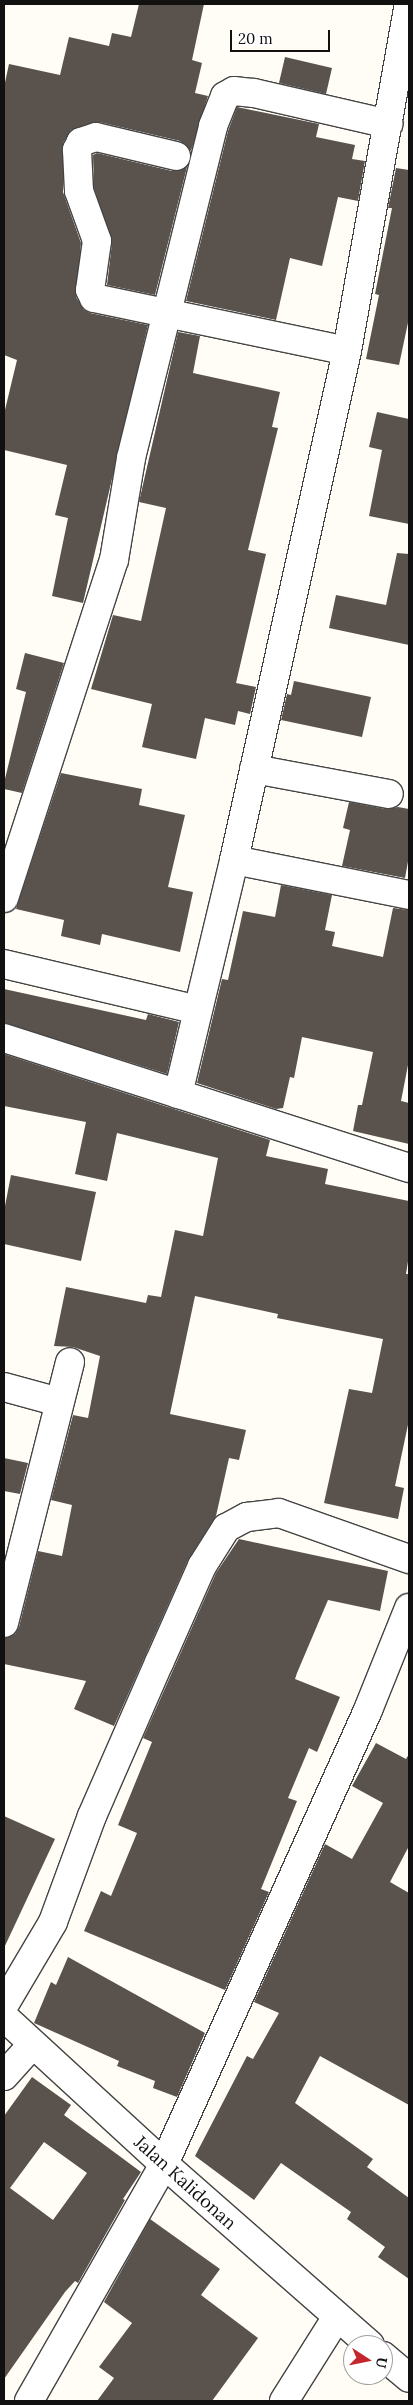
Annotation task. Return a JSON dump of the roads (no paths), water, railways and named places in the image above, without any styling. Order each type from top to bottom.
[{"type":"street","points":[[178,1094],[234,860],[347,351],[409,4]]},
{"type":"street","points":[[4,898],[114,560],[130,458],[213,126],[224,96],[234,92],[254,92],[388,124]]},
{"type":"street","points":[[176,156],[96,137],[82,142],[77,150],[79,191],[97,240],[90,290],[94,298],[347,351]]},
{"type":"street","points":[[254,769],[389,794]]},
{"type":"street","points":[[234,860],[409,896]]},
{"type":"street","points":[[4,964],[198,1010]]},
{"type":"street","points":[[4,1038],[409,1168]]},
{"type":"street","points":[[4,1623],[70,1362]]},
{"type":"street","points":[[4,1387],[59,1402]]},
{"type":"street","points":[[4,2005],[53,1922],[92,1816],[170,1637],[202,1566],[226,1528],[247,1517],[279,1513],[409,1559]]},
{"type":"street","points":[[29,2401],[164,2164],[403,1644],[409,1608]]},
{"type":"street","name":"Jalan Kalidonan","points":[[4,2017],[32,2045],[164,2164],[359,2335]]},
{"type":"street","points":[[4,2076],[32,2045]]},
{"type":"street","points":[[284,2401],[338,2317]]},
{"type":"street","points":[[393,2364],[409,2378]]}]
